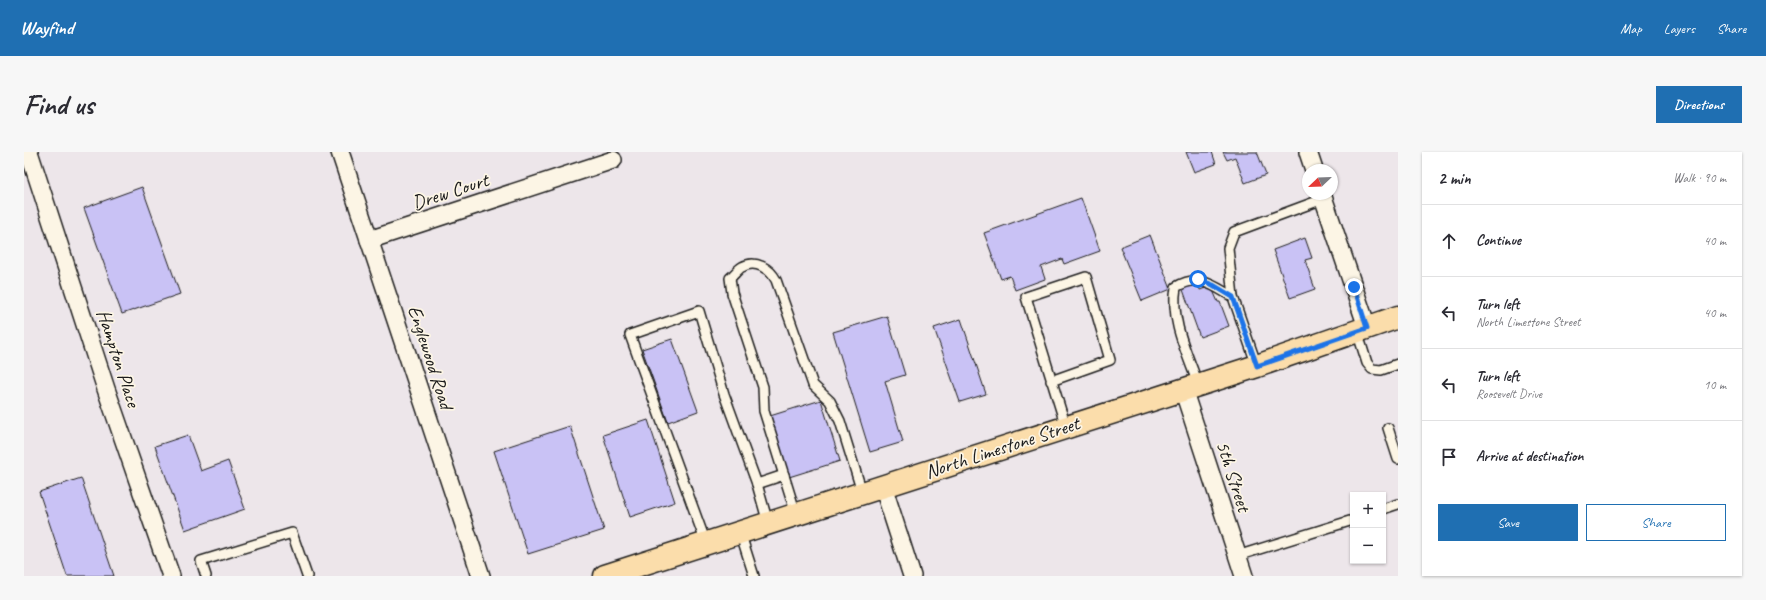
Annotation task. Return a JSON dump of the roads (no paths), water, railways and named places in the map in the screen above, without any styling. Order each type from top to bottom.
[{"type":"main road","name":"North Limestone Street","points":[[605,576],[1190,386],[1257,366],[1398,317]]},
{"type":"street","name":"Hampton Place","points":[[29,152],[106,389],[171,576]]},
{"type":"street","name":"Englewood Road","points":[[340,152],[481,576]]},
{"type":"street","points":[[1308,152],[1312,164]]},
{"type":"street","name":"Drew Court","points":[[369,240],[613,160]]},
{"type":"street","points":[[1323,200],[1362,329]]},
{"type":"street","name":"5th Street","points":[[1190,386],[1237,556],[1244,576]]},
{"type":"street","points":[[883,486],[912,576]]},
{"type":"lane","points":[[1257,366],[1233,297],[1228,248],[1234,232],[1314,200]]},
{"type":"lane","points":[[796,514],[764,411],[764,387],[732,293],[730,278],[742,266],[756,264],[770,270],[776,280],[813,385],[830,401],[840,420],[862,492]]},
{"type":"lane","points":[[1051,380],[1110,360],[1086,277],[1026,297],[1051,380],[1066,427]]},
{"type":"lane","points":[[1190,386],[1175,319],[1173,300],[1176,287],[1186,281],[1198,279],[1213,285],[1233,297]]},
{"type":"lane","points":[[706,543],[630,335],[699,311],[724,394],[757,484],[768,523]]},
{"type":"lane","points":[[1362,329],[1367,364],[1372,369],[1381,370],[1398,364]]},
{"type":"lane","points":[[1388,428],[1398,459]]},
{"type":"lane","points":[[757,484],[784,475]]},
{"type":"lane","points":[[1386,509],[1398,504]]},
{"type":"lane","points":[[1237,556],[1350,521]]},
{"type":"lane","points":[[740,532],[754,576]]},
{"type":"lane","points":[[206,576],[201,561],[292,533],[307,576]]}]
